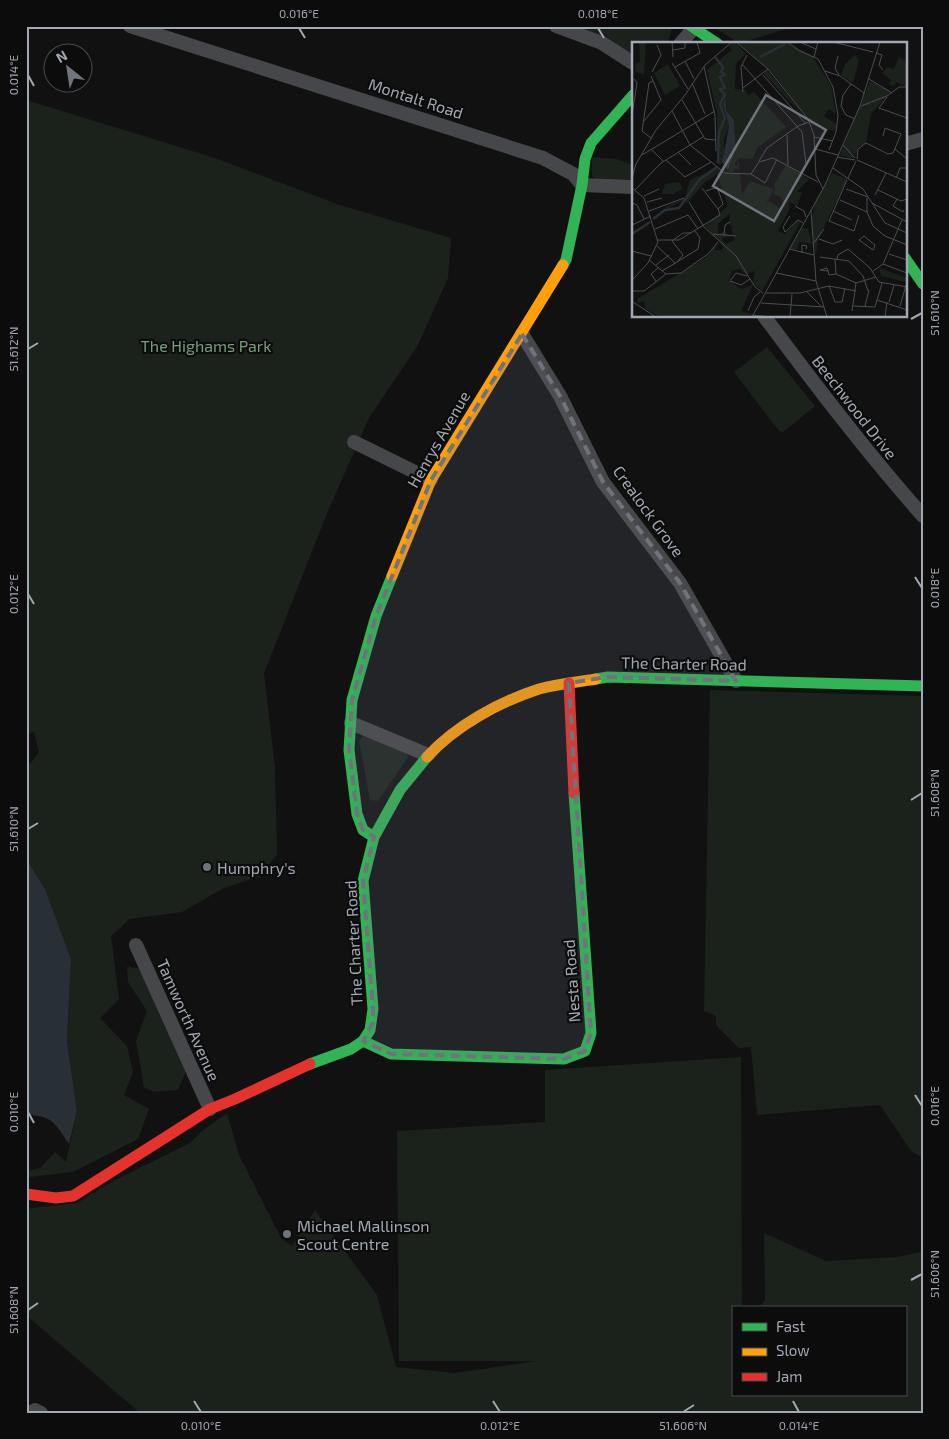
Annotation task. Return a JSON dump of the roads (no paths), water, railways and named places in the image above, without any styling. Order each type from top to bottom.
[{"type":"street","name":"Montalt Road","points":[[130,26],[543,158],[573,174],[582,185]]},
{"type":"street","points":[[556,26],[602,43],[632,62]]},
{"type":"street","points":[[681,42],[692,27],[715,42]]},
{"type":"street","points":[[632,96],[591,143],[585,159],[582,185],[632,187]]},
{"type":"street","points":[[906,144],[923,139]]},
{"type":"street","name":"Henrys Avenue","points":[[374,837],[363,830],[357,814],[349,750],[352,700],[376,616],[431,480],[566,260],[582,185]]},
{"type":"street","points":[[906,259],[923,284]]},
{"type":"street","name":"Beechwood Drive","points":[[765,318],[823,396],[886,475],[923,516]]},
{"type":"street","name":"Crealock Grove","points":[[522,334],[560,396],[603,482],[680,583],[736,680]]},
{"type":"street","points":[[354,442],[431,480]]},
{"type":"street","name":"The Charter Road","points":[[363,1041],[373,1023],[363,881],[374,837],[400,790],[428,754],[458,728],[513,699],[540,689],[608,677],[923,686]]},
{"type":"street","name":"Nesta Road","points":[[363,1041],[391,1054],[564,1059],[585,1051],[591,1033],[576,829],[569,683]]},
{"type":"street","points":[[351,723],[428,754]]},
{"type":"street","name":"Tamworth Avenue","points":[[136,945],[210,1109]]},
{"type":"street","points":[[26,1194],[56,1198],[73,1196],[210,1109],[232,1102],[305,1066],[346,1052],[363,1041]]},
{"type":"street","points":[[29,1413],[35,1410],[41,1413]]},
{"type":"place","name":"Humphry's","points":[[207,867]]},
{"type":"place","name":"Michael Mallinson Scout Centre","points":[[287,1234]]},
{"type":"park label","name":"The Highams Park","points":[[206,345]]}]
